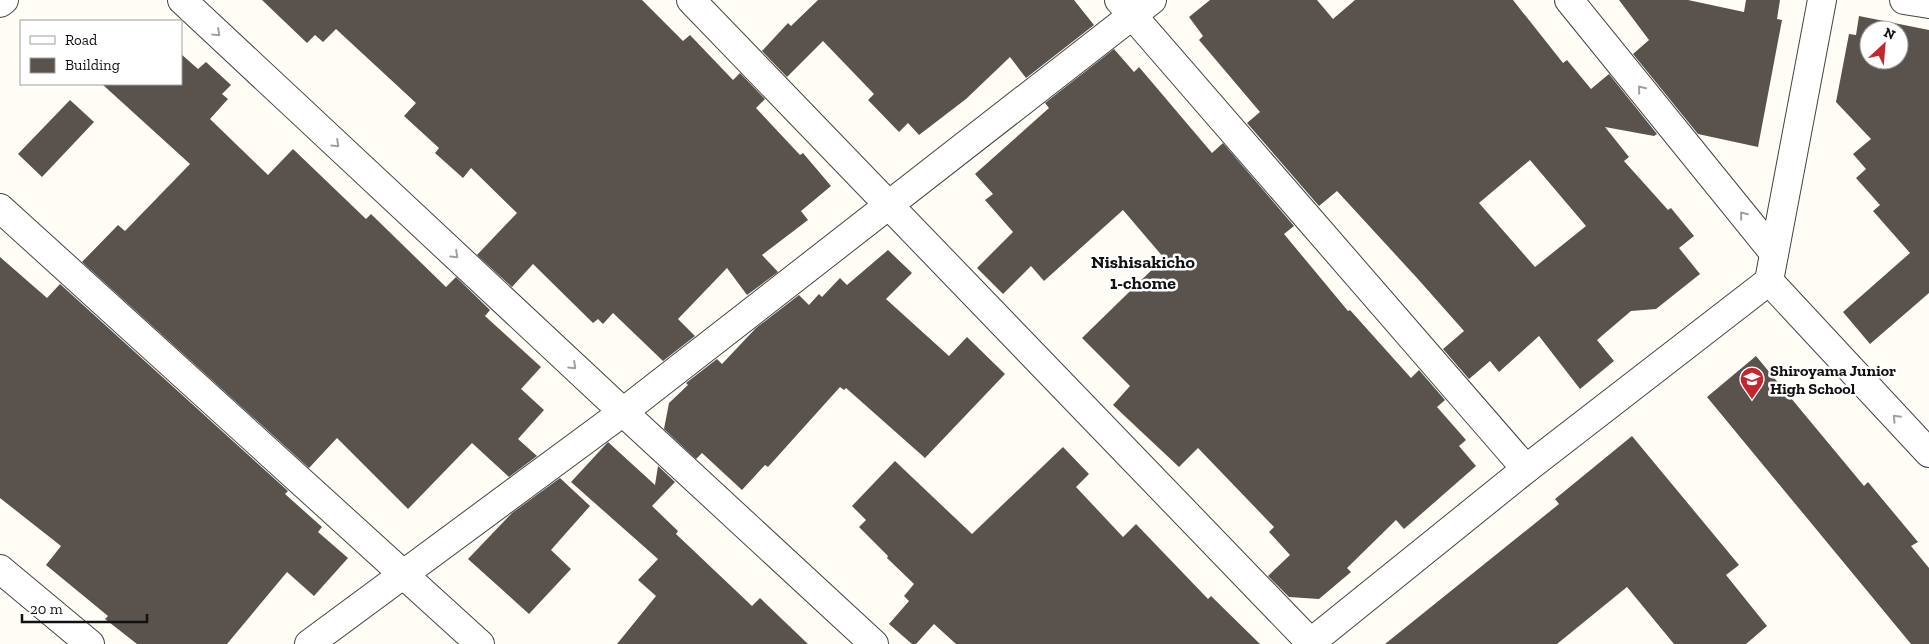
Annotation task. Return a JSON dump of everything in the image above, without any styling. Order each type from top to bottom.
[{"type":"street","points":[[0,3],[4,0]]},
{"type":"street","points":[[182,0],[874,644]]},
{"type":"street","points":[[691,0],[1310,643],[1526,469],[1768,282],[1822,0]]},
{"type":"street","points":[[1569,0],[1774,253]]},
{"type":"street","points":[[1904,0],[1929,4]]},
{"type":"street","points":[[309,644],[623,412],[889,205],[1134,5],[1526,469]]},
{"type":"street","points":[[0,208],[480,644]]},
{"type":"street","points":[[1768,282],[1929,453]]},
{"type":"street","points":[[0,569],[90,644]]},
{"type":"building","points":[[262,0],[642,0],[683,41],[690,35],[733,80],[740,73],[765,99],[756,108],[800,155],[803,153],[831,186],[801,211],[808,220],[762,255],[778,272],[747,295],[727,268],[678,319],[695,336],[663,361],[613,313],[603,324],[598,319],[593,323],[533,264],[512,287],[477,255],[517,213],[471,168],[463,178],[435,153],[439,148],[404,116],[416,103],[336,29],[323,42],[315,35],[307,43]]},
{"type":"building","points":[[818,0],[1074,0],[1094,25],[1026,78],[1010,57],[966,99],[919,135],[908,123],[899,132],[868,100],[874,94],[823,41],[787,77],[762,51],[788,23],[791,26]]},
{"type":"building","points":[[1210,0],[1317,0],[1333,19],[1355,0],[1513,0],[1563,63],[1567,60],[1591,89],[1609,74],[1657,134],[1654,136],[1605,127],[1629,157],[1624,161],[1668,210],[1671,208],[1694,236],[1679,248],[1700,274],[1656,309],[1631,311],[1597,340],[1614,361],[1580,389],[1539,336],[1499,372],[1490,361],[1469,379],[1443,349],[1464,331],[1337,191],[1319,206],[1247,123],[1260,112],[1199,40],[1203,36],[1189,17]],"holes":[[[1530,160],[1586,226],[1535,267],[1479,203]]]},
{"type":"building","points":[[1619,0],[1688,0],[1744,12],[1746,0],[1780,0],[1777,19],[1782,20],[1758,147],[1698,134],[1633,54],[1649,40]]},
{"type":"building","points":[[1859,16],[1879,20],[1859,20],[1859,70],[1909,70],[1909,26],[1929,30],[1929,293],[1870,344],[1843,312],[1910,253],[1873,211],[1880,205],[1856,178],[1866,169],[1853,154],[1871,139],[1836,102],[1849,34],[1856,35]]},
{"type":"building","points":[[1114,49],[1134,72],[1139,67],[1212,153],[1223,143],[1294,226],[1284,234],[1348,311],[1350,310],[1411,378],[1419,370],[1445,400],[1437,407],[1466,440],[1459,446],[1476,466],[1404,529],[1396,520],[1347,568],[1351,572],[1319,599],[1289,597],[1268,576],[1290,555],[1269,532],[1274,527],[1198,448],[1179,467],[1113,405],[1130,386],[1082,338],[1164,258],[1123,210],[1044,281],[1031,266],[1003,294],[977,268],[1013,232],[985,200],[993,194],[975,174],[1049,108],[1045,103]]},
{"type":"building","points":[[182,55],[198,69],[206,62],[231,85],[222,94],[228,99],[210,119],[268,175],[293,149],[366,219],[371,214],[446,287],[456,277],[490,310],[485,316],[541,367],[521,389],[544,410],[518,439],[537,456],[509,477],[472,443],[408,509],[337,438],[309,468],[82,262],[118,225],[125,231],[190,164],[103,85],[182,85]]},
{"type":"building","points":[[70,100],[94,122],[42,177],[18,154]]},
{"type":"building","points":[[888,250],[912,273],[886,299],[949,356],[967,337],[1005,374],[925,458],[846,388],[844,390],[840,387],[768,467],[765,465],[742,490],[702,453],[696,459],[664,429],[669,403],[688,385],[686,383],[717,359],[722,364],[756,328],[799,295],[809,305],[819,294],[822,297],[840,278],[847,285]]},
{"type":"building","points":[[0,257],[47,298],[60,284],[288,491],[285,494],[322,527],[318,532],[348,558],[314,596],[287,572],[227,644],[137,644],[105,619],[108,616],[46,565],[61,546],[0,498]]},
{"type":"building","points":[[1756,356],[1864,486],[1868,482],[1918,542],[1911,546],[1929,568],[1929,644],[1911,644],[1707,397]]},
{"type":"building","points":[[1632,436],[1739,565],[1726,575],[1767,626],[1746,644],[1674,644],[1627,587],[1557,644],[1385,644],[1559,504],[1555,499]]},
{"type":"building","points":[[608,442],[655,485],[658,466],[675,482],[652,506],[678,531],[676,534],[752,606],[760,598],[808,644],[617,644],[656,596],[638,580],[658,559],[571,482]]},
{"type":"building","points":[[1063,447],[1089,474],[1076,487],[1123,537],[1136,524],[1208,599],[1211,596],[1260,644],[956,644],[934,624],[916,644],[912,644],[889,624],[909,601],[904,596],[914,584],[859,527],[866,520],[852,506],[895,461],[972,534]]},
{"type":"building","points":[[560,478],[590,506],[551,550],[571,569],[529,614],[468,559],[512,513]]},
{"type":"place","name":"Shiroyama Junior High School","points":[[1752,400]]},
{"type":"district","name":"Nishisakicho 1-chome","points":[[1143,272]]}]
